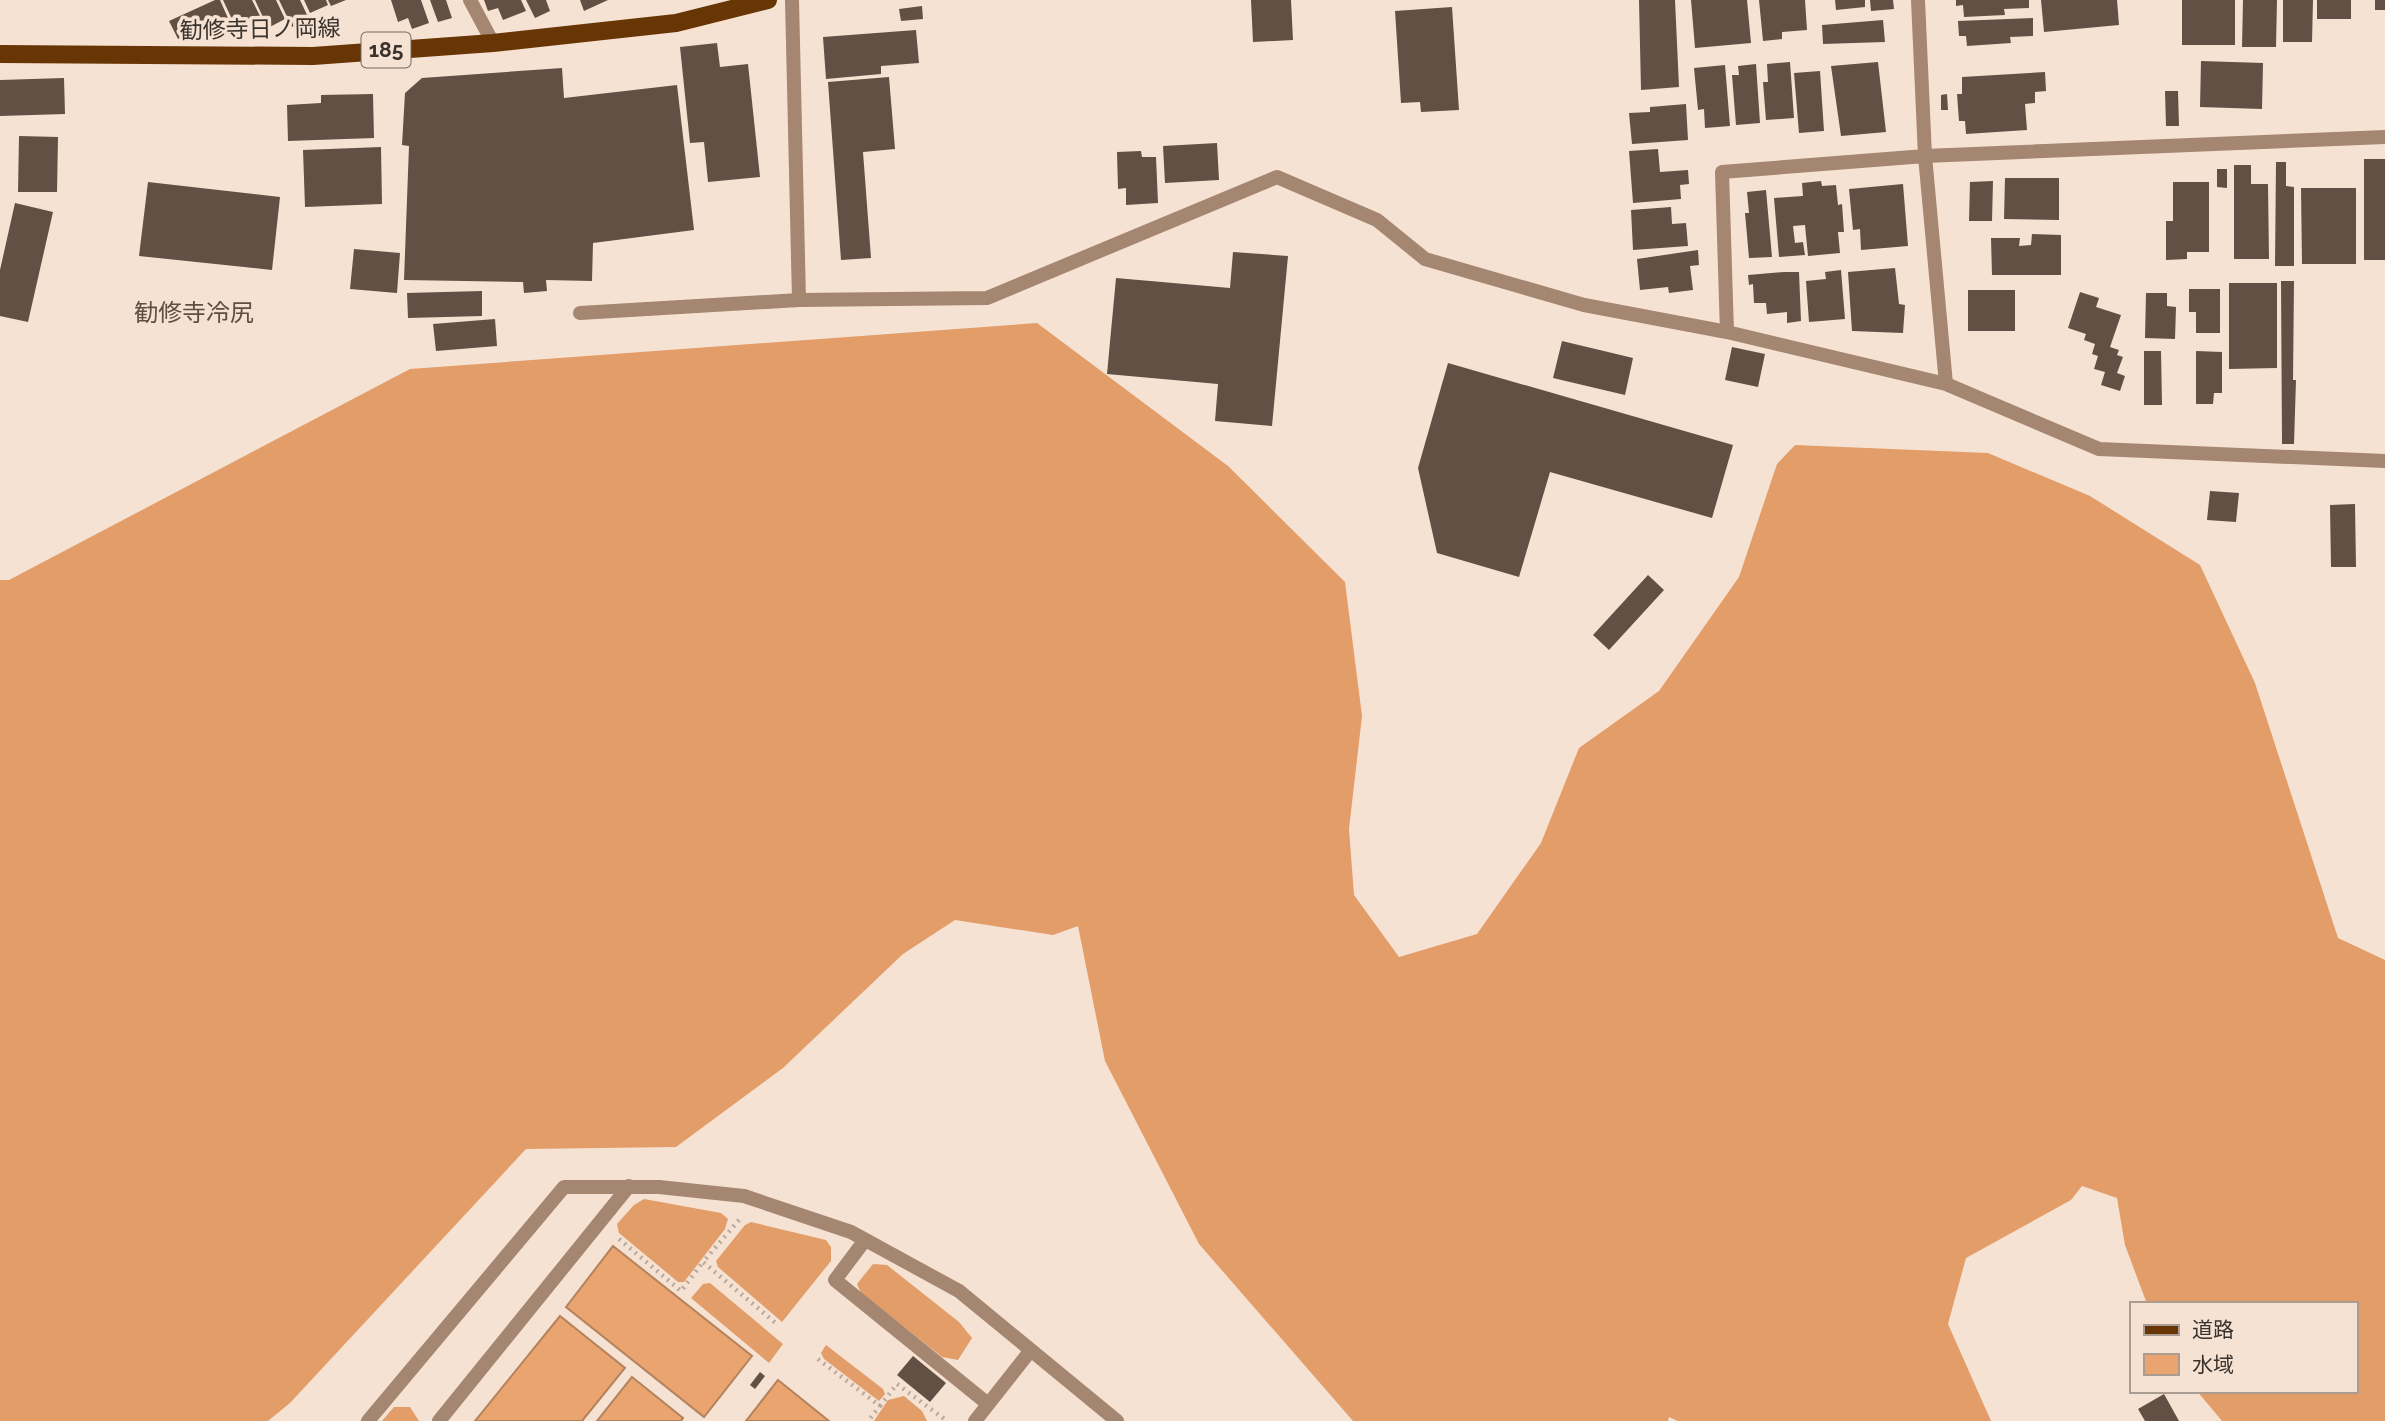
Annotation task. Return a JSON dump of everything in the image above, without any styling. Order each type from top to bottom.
[{"type":"main road","name":"勧修寺日ノ岡線","points":[[0,54],[313,56],[493,43],[676,23],[718,6],[768,0]]},
{"type":"street","points":[[470,0],[493,43]]},
{"type":"street","points":[[792,0],[799,300]]},
{"type":"street","points":[[1918,0],[1925,156],[1946,384]]},
{"type":"street","points":[[1727,332],[1722,172],[1925,156],[2385,137]]},
{"type":"street","points":[[580,313],[799,300],[987,298],[1277,177],[1377,220],[1425,259],[1584,305],[1727,332],[1946,384],[2099,449],[2385,461]]},
{"type":"street","points":[[368,1421],[564,1186],[671,1188],[757,1200],[865,1240],[959,1291],[1117,1421]]},
{"type":"street","points":[[439,1421],[629,1186]]},
{"type":"street","points":[[865,1240],[835,1280],[988,1404]]},
{"type":"street","points":[[975,1421],[1031,1350]]},
{"type":"path","points":[[599,1223],[681,1291],[757,1200]]},
{"type":"path","points":[[703,1262],[778,1325]]},
{"type":"path","points":[[818,1359],[880,1406]]},
{"type":"path","points":[[868,1421],[897,1384],[947,1421]]},
{"type":"shaded area","points":[[1037,323],[1228,466],[1345,582],[1362,716],[1349,829],[1354,895],[1399,957],[1477,934],[1541,843],[1579,748],[1659,691],[1739,577],[1777,464],[1795,445],[1988,453],[2090,496],[2200,565],[2255,683],[2338,938],[2385,960],[2385,1421],[2222,1421],[2199,1393],[2357,1393],[2357,1302],[2146,1302],[2125,1245],[2117,1198],[2082,1186],[2071,1200],[1966,1258],[1948,1324],[1991,1421],[1678,1421],[1669,1417],[1668,1421],[1353,1421],[1199,1244],[1105,1061],[1078,926],[1053,935],[955,920],[903,954],[783,1068],[676,1147],[526,1149],[290,1403],[268,1421],[0,1421],[0,580],[9,580],[410,369]]},
{"type":"shaded area","points":[[644,1199],[721,1213],[728,1219],[725,1229],[684,1282],[678,1282],[619,1233],[617,1224],[634,1205]]},
{"type":"shaded area","points":[[751,1222],[826,1240],[831,1247],[831,1261],[782,1322],[718,1267],[716,1261],[745,1225]]},
{"type":"shaded area","points":[[873,1264],[887,1265],[959,1322],[972,1338],[958,1360],[942,1357],[861,1293],[857,1284]]},
{"type":"shaded area","points":[[710,1283],[783,1344],[769,1363],[691,1298],[703,1284]]},
{"type":"shaded area","points":[[826,1345],[883,1389],[885,1394],[879,1401],[824,1359],[821,1353]]},
{"type":"shaded area","points":[[904,1396],[922,1411],[927,1421],[874,1421],[888,1400]]},
{"type":"shaded area","points":[[394,1407],[410,1407],[419,1421],[382,1421]]},
{"type":"water","points":[[613,1246],[752,1356],[704,1417],[566,1307]]},
{"type":"water","points":[[560,1316],[625,1368],[582,1421],[475,1421]]},
{"type":"water","points":[[632,1377],[683,1418],[681,1421],[597,1421]]},
{"type":"water","points":[[778,1380],[829,1421],[746,1421]]},
{"type":"building","points":[[220,0],[231,25],[207,36],[203,27],[178,39],[169,21]]},
{"type":"building","points":[[223,0],[252,0],[262,20],[238,32]]},
{"type":"building","points":[[255,0],[276,0],[285,19],[268,28]]},
{"type":"building","points":[[279,0],[300,0],[309,19],[292,27]]},
{"type":"building","points":[[304,0],[326,0],[328,5],[310,13]]},
{"type":"building","points":[[328,0],[346,0],[331,6]]},
{"type":"building","points":[[391,0],[421,0],[429,23],[412,29],[408,18],[398,22]]},
{"type":"building","points":[[430,0],[446,0],[452,18],[438,22]]},
{"type":"building","points":[[484,0],[521,0],[526,11],[503,20],[498,8],[488,11]]},
{"type":"building","points":[[526,0],[546,0],[550,11],[535,18]]},
{"type":"building","points":[[580,0],[608,0],[584,11]]},
{"type":"building","points":[[1251,0],[1291,0],[1293,40],[1253,42]]},
{"type":"building","points":[[1639,0],[1675,0],[1679,87],[1641,90]]},
{"type":"building","points":[[1691,0],[1747,0],[1751,43],[1695,48]]},
{"type":"building","points":[[1759,0],[1805,0],[1807,30],[1782,32],[1782,39],[1763,41]]},
{"type":"building","points":[[1835,0],[1865,0],[1865,7],[1836,10]]},
{"type":"building","points":[[1870,0],[1893,0],[1894,9],[1871,11]]},
{"type":"building","points":[[1956,0],[2029,0],[2029,8],[2004,9],[2005,15],[1964,17],[1963,5],[1956,6]]},
{"type":"building","points":[[2041,0],[2117,0],[2119,25],[2044,32]]},
{"type":"building","points":[[2182,0],[2235,0],[2235,45],[2182,45]]},
{"type":"building","points":[[2243,0],[2277,0],[2276,47],[2242,47]]},
{"type":"building","points":[[2283,0],[2313,0],[2312,42],[2283,42]]},
{"type":"building","points":[[2317,0],[2351,0],[2351,19],[2317,19]]},
{"type":"building","points":[[2375,0],[2385,0],[2385,10],[2375,10]]},
{"type":"building","points":[[922,6],[923,19],[901,21],[899,9]]},
{"type":"building","points":[[1452,7],[1459,110],[1421,112],[1420,102],[1401,103],[1395,11]]},
{"type":"building","points":[[2033,18],[2033,36],[2010,37],[2011,43],[1967,46],[1966,36],[1959,36],[1958,21]]},
{"type":"building","points":[[1883,20],[1885,42],[1823,44],[1822,25]]},
{"type":"building","points":[[916,30],[919,63],[881,66],[881,74],[826,79],[823,37]]},
{"type":"building","points":[[717,43],[720,67],[748,64],[760,177],[708,182],[704,142],[690,143],[680,47]]},
{"type":"building","points":[[2201,61],[2263,63],[2262,109],[2200,107]]},
{"type":"building","points":[[1790,62],[1794,118],[1766,120],[1763,82],[1768,82],[1767,64]]},
{"type":"building","points":[[1878,62],[1886,132],[1841,136],[1831,66]]},
{"type":"building","points":[[1756,64],[1760,123],[1736,125],[1732,75],[1739,75],[1738,66]]},
{"type":"building","points":[[1725,65],[1730,126],[1705,128],[1704,109],[1698,110],[1694,68]]},
{"type":"building","points":[[562,68],[564,98],[677,85],[694,230],[593,243],[592,281],[546,280],[547,291],[524,293],[523,282],[404,280],[409,146],[402,145],[405,93],[422,78]]},
{"type":"building","points":[[1820,71],[1824,131],[1799,133],[1794,73]]},
{"type":"building","points":[[2045,72],[2046,91],[2035,92],[2035,103],[2025,104],[2027,130],[1966,134],[1965,121],[1959,121],[1957,94],[1962,94],[1962,77]]},
{"type":"building","points":[[889,77],[895,149],[863,152],[871,258],[841,260],[828,82]]},
{"type":"building","points":[[64,78],[65,114],[0,116],[0,80]]},
{"type":"building","points":[[2165,91],[2178,91],[2179,126],[2166,126]]},
{"type":"building","points":[[373,94],[374,138],[288,141],[287,105],[321,103],[321,95]]},
{"type":"building","points":[[1947,94],[1948,110],[1941,110],[1941,95]]},
{"type":"building","points":[[1686,104],[1688,140],[1632,144],[1629,113],[1650,112],[1650,107]]},
{"type":"building","points":[[19,136],[58,137],[57,192],[18,192]]},
{"type":"building","points":[[1217,143],[1219,180],[1165,183],[1163,146]]},
{"type":"building","points":[[381,147],[382,204],[305,207],[303,150]]},
{"type":"building","points":[[1658,149],[1660,172],[1688,170],[1689,184],[1680,185],[1681,199],[1633,203],[1629,151]]},
{"type":"building","points":[[1141,151],[1142,157],[1156,157],[1158,203],[1126,205],[1126,188],[1118,189],[1117,152]]},
{"type":"building","points":[[2364,159],[2385,159],[2385,260],[2364,260]]},
{"type":"building","points":[[2276,162],[2286,162],[2286,186],[2294,187],[2294,266],[2275,266]]},
{"type":"building","points":[[2234,165],[2251,165],[2251,184],[2268,184],[2269,259],[2234,259]]},
{"type":"building","points":[[2217,169],[2227,169],[2227,188],[2217,187]]},
{"type":"building","points":[[2005,178],[2059,178],[2059,220],[2004,219]]},
{"type":"building","points":[[1821,181],[1822,186],[1836,185],[1838,205],[1842,204],[1844,232],[1838,232],[1840,253],[1808,256],[1805,225],[1793,226],[1795,243],[1803,242],[1805,255],[1779,257],[1774,198],[1803,196],[1802,183]]},
{"type":"building","points":[[1993,181],[1992,221],[1969,221],[1970,182]]},
{"type":"building","points":[[148,182],[280,197],[272,270],[139,256]]},
{"type":"building","points":[[2173,182],[2209,182],[2209,252],[2187,252],[2187,259],[2166,260],[2166,221],[2173,221]]},
{"type":"building","points":[[1903,184],[1908,246],[1861,250],[1860,229],[1853,230],[1849,189]]},
{"type":"building","points":[[2301,188],[2356,188],[2356,264],[2302,264]]},
{"type":"building","points":[[1766,190],[1772,257],[1749,258],[1745,213],[1749,213],[1747,192]]},
{"type":"building","points":[[15,203],[53,212],[28,322],[0,316],[0,270]]},
{"type":"building","points":[[1671,207],[1672,224],[1686,223],[1688,246],[1633,250],[1631,210]]},
{"type":"building","points":[[2032,234],[2061,235],[2061,275],[1992,275],[1991,238],[2020,238],[2019,246],[2031,245]]},
{"type":"building","points":[[354,249],[400,253],[397,293],[350,289]]},
{"type":"building","points":[[1698,250],[1699,265],[1690,266],[1693,290],[1669,293],[1668,287],[1640,290],[1637,259]]},
{"type":"building","points":[[1233,252],[1288,256],[1272,426],[1215,421],[1218,384],[1107,374],[1116,278],[1230,288]]},
{"type":"building","points":[[1895,268],[1899,304],[1905,305],[1903,333],[1852,331],[1848,272]]},
{"type":"building","points":[[1841,270],[1845,319],[1809,322],[1806,281],[1826,279],[1825,272]]},
{"type":"building","points":[[1799,272],[1801,321],[1787,323],[1787,312],[1767,314],[1766,303],[1754,303],[1753,284],[1749,285],[1748,275]]},
{"type":"building","points":[[2281,281],[2294,281],[2294,444],[2282,444]]},
{"type":"building","points":[[2229,283],[2277,283],[2277,368],[2229,369]]},
{"type":"building","points":[[2189,289],[2220,289],[2220,333],[2196,333],[2196,312],[2189,312]]},
{"type":"building","points":[[1968,290],[2015,290],[2015,331],[1968,331]]},
{"type":"building","points":[[482,291],[482,316],[408,318],[407,293]]},
{"type":"building","points":[[2080,292],[2099,298],[2096,307],[2121,315],[2110,347],[2119,350],[2117,355],[2123,357],[2117,373],[2125,376],[2120,391],[2101,385],[2105,372],[2094,369],[2098,356],[2092,354],[2095,344],[2084,340],[2086,334],[2068,328]]},
{"type":"building","points":[[2146,293],[2167,293],[2167,306],[2176,307],[2175,339],[2145,338]]},
{"type":"building","points":[[495,319],[497,346],[436,351],[433,324]]},
{"type":"building","points":[[1562,341],[1633,358],[1625,395],[1553,378]]},
{"type":"building","points":[[1732,347],[1765,354],[1758,387],[1725,380]]},
{"type":"building","points":[[2144,351],[2161,351],[2162,405],[2144,405]]},
{"type":"building","points":[[2196,351],[2222,352],[2222,393],[2214,393],[2213,404],[2196,404]]},
{"type":"building","points":[[1448,363],[1733,445],[1712,518],[1550,472],[1519,577],[1437,553],[1418,468]]},
{"type":"building","points":[[2210,491],[2239,493],[2236,522],[2207,520]]},
{"type":"building","points":[[2355,504],[2356,567],[2331,567],[2330,505]]},
{"type":"building","points":[[1648,575],[1664,590],[1609,650],[1593,635]]},
{"type":"building","points":[[913,1356],[946,1383],[930,1402],[897,1375]]},
{"type":"building","points":[[760,1372],[765,1376],[755,1389],[750,1385]]},
{"type":"building","points":[[2164,1394],[2179,1421],[2145,1421],[2138,1409]]},
{"type":"district","name":"勧修寺冷尻","points":[[194,313]]}]
